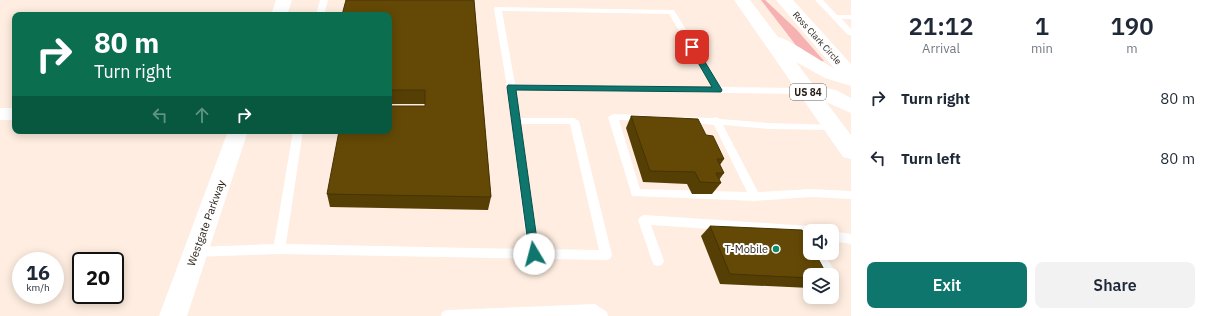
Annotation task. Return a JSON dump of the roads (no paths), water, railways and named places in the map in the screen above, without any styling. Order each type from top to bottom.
[{"type":"main road","points":[[280,12],[284,0]]},
{"type":"main road","name":"US 84","points":[[742,0],[851,151]]},
{"type":"main road","name":"Ross Clark Circle","points":[[784,0],[851,75]]},
{"type":"main road","points":[[765,32],[817,68],[835,76],[851,80]]},
{"type":"main road","points":[[808,91],[829,95],[851,106]]},
{"type":"main road","name":"Westgate Parkway","points":[[173,316],[237,134]]},
{"type":"street","points":[[0,114],[12,114]]},
{"type":"lane","points":[[321,12],[324,0]]},
{"type":"lane","points":[[819,0],[851,33]]},
{"type":"lane","points":[[534,254],[516,121],[498,9],[671,12],[718,90]]},
{"type":"lane","points":[[836,17],[851,17]]},
{"type":"lane","points":[[511,87],[808,91]]},
{"type":"lane","points":[[652,118],[613,117],[636,193],[755,196],[811,192],[851,195]]},
{"type":"lane","points":[[676,119],[716,120],[769,126],[833,127]]},
{"type":"lane","points":[[716,120],[755,196]]},
{"type":"lane","points":[[195,252],[279,249],[606,255],[574,121],[516,121]]},
{"type":"lane","points":[[279,249],[298,134]]},
{"type":"lane","points":[[658,261],[644,220],[803,230]]},
{"type":"lane","points":[[839,237],[851,239]]},
{"type":"lane","points":[[447,316],[595,310],[602,316]]},
{"type":"place","name":"T-Mobile","points":[[776,249]]}]
